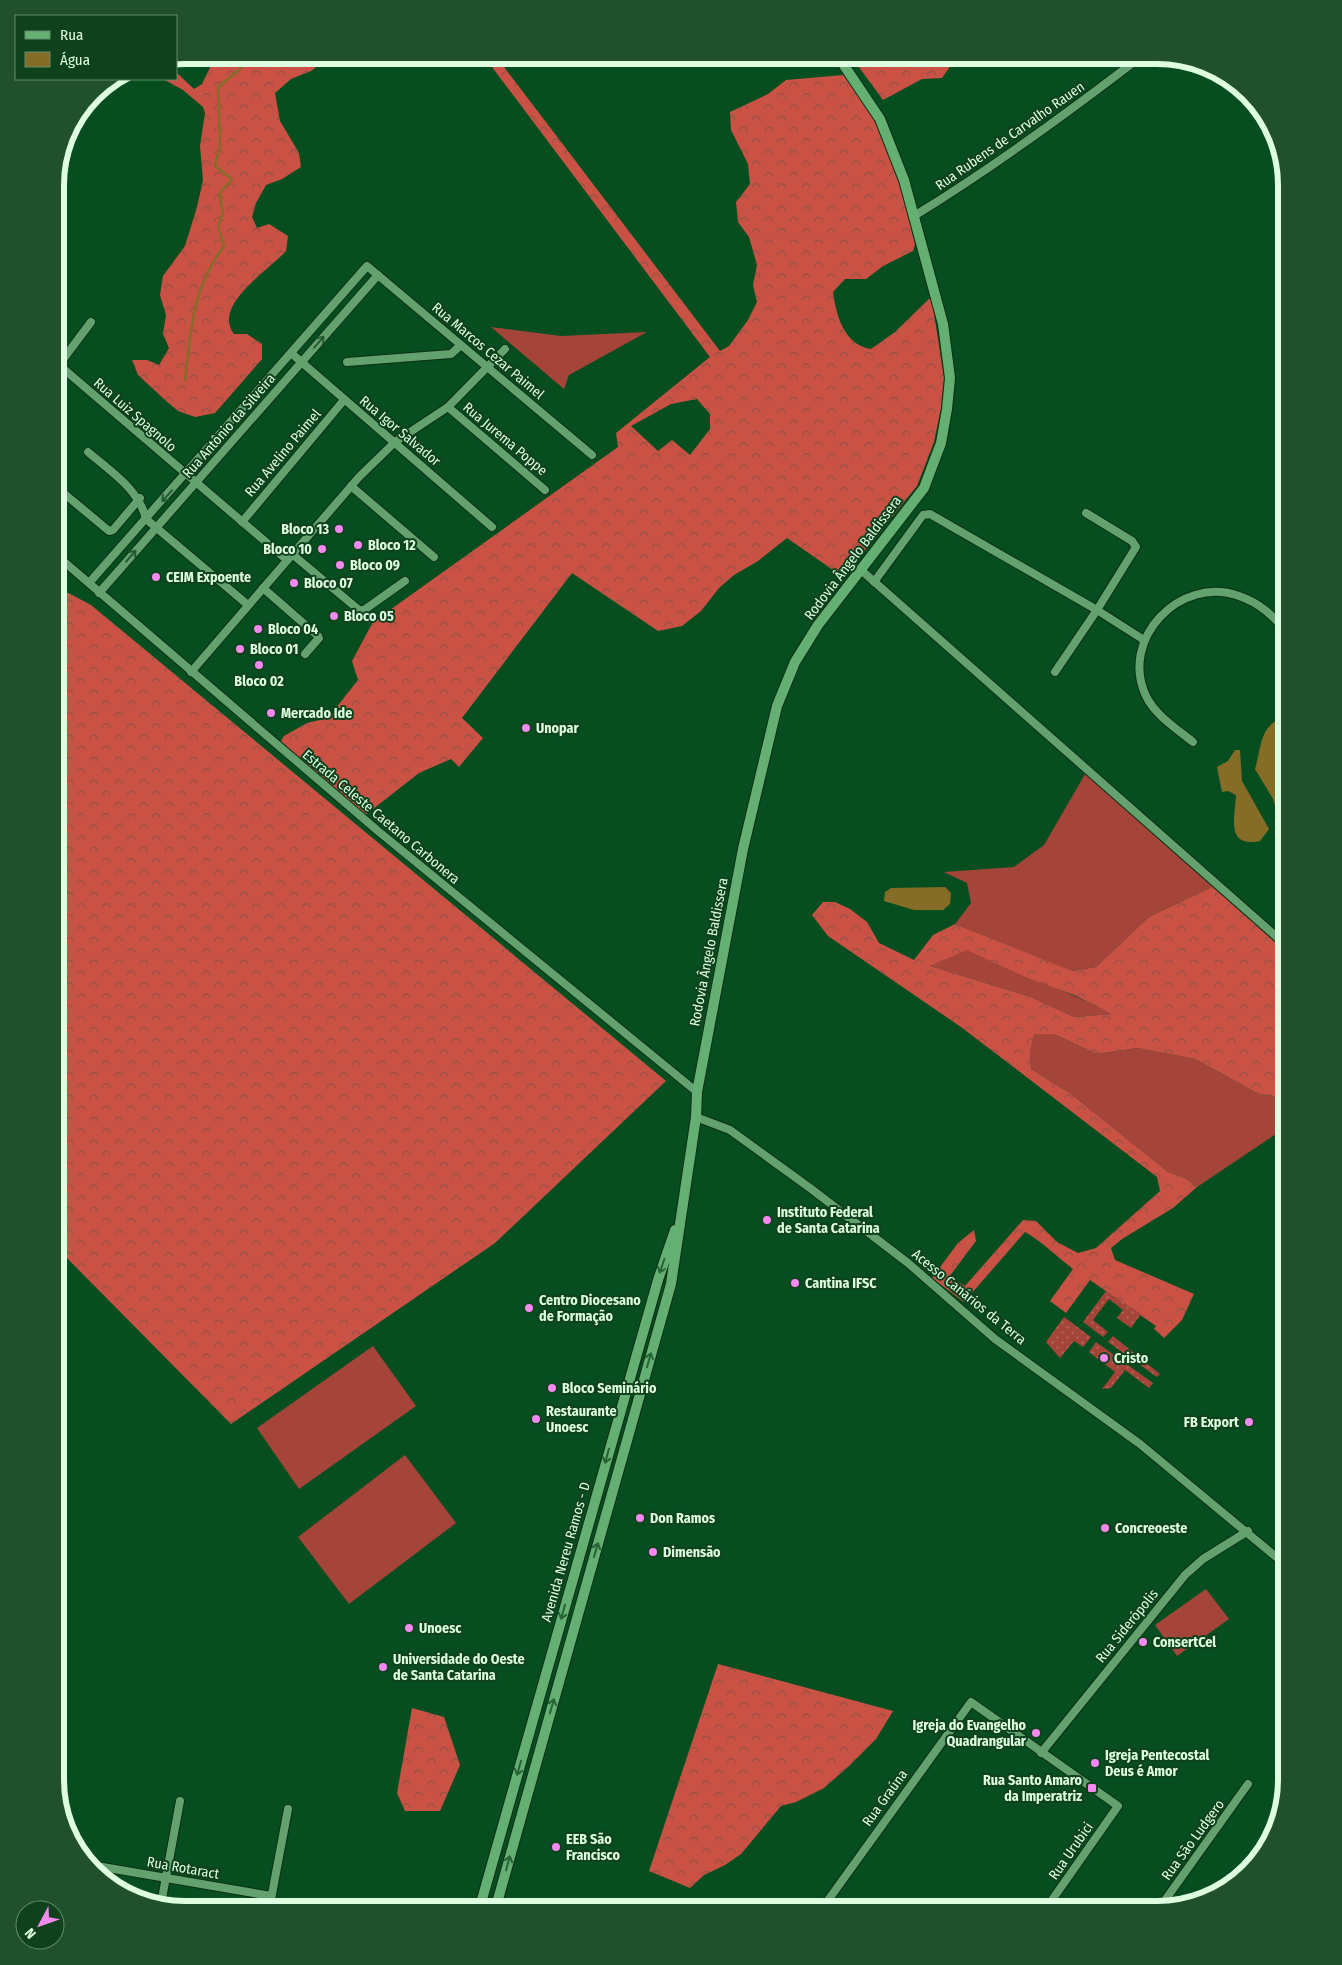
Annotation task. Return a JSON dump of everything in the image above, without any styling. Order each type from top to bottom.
[{"type":"street","name":"Rodovia Ângelo Baldissera","points":[[697,1092],[743,849],[777,706],[795,662],[818,625],[924,488],[941,443],[947,410],[950,378],[943,324],[904,180],[880,119],[843,64]]},
{"type":"street","name":"Rua Rubens de Carvalho Rauen","points":[[914,216],[952,193],[1070,111],[1131,64]]},
{"type":"street","name":"Rua Marcos Cezar Paimel","points":[[368,266],[592,455]]},
{"type":"street","name":"Rua Antônio da Silveira","points":[[88,583],[186,475],[368,266]]},
{"type":"street","name":"Rua Antônio da Silveira","points":[[99,593],[378,275]]},
{"type":"street","points":[[64,359],[91,322]]},
{"type":"street","points":[[347,362],[451,354],[461,345]]},
{"type":"street","points":[[191,672],[351,486],[395,442],[448,407],[505,348]]},
{"type":"street","name":"Rua Igor Salvador","points":[[291,353],[492,527]]},
{"type":"street","name":"Rua Luiz Spagnolo","points":[[64,374],[242,522],[359,610],[364,610],[405,581]]},
{"type":"street","name":"Rua Avelino Paimel","points":[[242,522],[344,400]]},
{"type":"street","name":"Rua Jurema Poppe","points":[[448,407],[545,490]]},
{"type":"street","points":[[88,452],[140,498],[146,519],[248,605]]},
{"type":"street","points":[[351,486],[434,557]]},
{"type":"street","points":[[64,494],[109,531],[113,530],[140,498]]},
{"type":"street","points":[[1054,672],[1097,610],[1136,547],[1132,541],[1086,513]]},
{"type":"street","points":[[874,582],[922,515],[930,514],[1097,610],[1144,640]]},
{"type":"street","name":"Estrada Celeste Caetano Carbonera","points":[[64,562],[446,888],[697,1092]]},
{"type":"street","points":[[861,570],[1278,938]]},
{"type":"street","points":[[263,588],[318,636],[319,638],[305,654]]},
{"type":"street","points":[[1193,742],[1157,712],[1146,696],[1141,670],[1144,640],[1166,610],[1184,598],[1203,592],[1238,595],[1255,602],[1270,613],[1278,622]]},
{"type":"street","name":"Avenida Nereu Ramos - D","points":[[498,1901],[671,1284],[696,1117],[697,1092]]},
{"type":"street","name":"Acesso Canários da Terra","points":[[696,1117],[730,1130],[784,1169],[908,1263],[995,1339],[1140,1444],[1248,1531],[1278,1558]]},
{"type":"street","name":"Avenida Nereu Ramos - D","points":[[482,1901],[658,1280],[684,1203]]},
{"type":"street","name":"Rua Siderópolis","points":[[1041,1753],[1185,1575],[1203,1559],[1248,1531]]},
{"type":"street","points":[[553,1647],[568,1650]]},
{"type":"street","name":"Rua Graúna","points":[[827,1901],[971,1702],[1041,1753]]},
{"type":"street","name":"Rua Urubici","points":[[1041,1753],[1118,1806],[1051,1901]]},
{"type":"street","name":"Rua São Ludgero","points":[[1165,1901],[1248,1784]]},
{"type":"street","points":[[162,1899],[180,1801]]},
{"type":"street","points":[[270,1901],[288,1809]]},
{"type":"street","name":"Rua Rotaract","points":[[98,1865],[271,1896]]},
{"type":"shaded area","points":[[491,327],[561,336],[647,332],[569,375],[564,389]]},
{"type":"shaded area","points":[[1088,769],[1218,884],[1149,917],[1096,967],[1071,971],[955,924],[971,903],[967,883],[944,872],[1014,867],[1044,845]]},
{"type":"shaded area","points":[[967,949],[1113,1014],[1074,1017],[1031,997],[930,966]]},
{"type":"shaded area","points":[[1033,1034],[1054,1034],[1097,1054],[1137,1048],[1195,1059],[1259,1094],[1278,1097],[1278,1133],[1197,1187],[1185,1178],[1168,1172],[1071,1094],[1031,1069],[1030,1051]]},
{"type":"shaded area","points":[[1106,1291],[1141,1314],[1131,1328],[1117,1318],[1123,1310],[1109,1299],[1093,1320],[1108,1332],[1103,1337],[1083,1322]]},
{"type":"shaded area","points":[[1064,1317],[1091,1337],[1083,1347],[1074,1341],[1060,1358],[1046,1342]]},
{"type":"shaded area","points":[[1113,1336],[1160,1374],[1157,1377],[1108,1342]]},
{"type":"shaded area","points":[[1096,1342],[1153,1383],[1149,1388],[1125,1370],[1111,1388],[1102,1389],[1115,1372],[1089,1352]]},
{"type":"shaded area","points":[[373,1346],[416,1406],[299,1489],[257,1428]]},
{"type":"shaded area","points":[[405,1455],[456,1523],[349,1604],[298,1537]]},
{"type":"shaded area","points":[[1206,1589],[1229,1619],[1177,1656],[1155,1625]]},
{"type":"green space","points":[[212,64],[320,64],[311,71],[291,79],[275,93],[280,121],[299,153],[301,167],[282,179],[266,185],[256,203],[252,217],[257,228],[269,224],[288,236],[286,251],[245,289],[230,311],[229,323],[234,334],[247,334],[262,344],[262,359],[215,413],[195,417],[178,411],[165,400],[138,375],[132,360],[147,360],[159,365],[169,348],[163,334],[166,315],[160,295],[163,276],[185,246],[203,180],[200,146],[205,113],[203,107],[183,90],[165,80],[178,80],[178,74],[194,89],[202,84]]},
{"type":"green space","points":[[490,64],[502,64],[720,351],[729,346],[748,320],[757,302],[753,285],[757,265],[749,237],[738,222],[736,202],[750,184],[748,164],[731,130],[730,112],[768,94],[786,80],[843,75],[858,93],[881,133],[897,177],[915,244],[913,251],[883,266],[866,279],[845,279],[833,292],[836,310],[843,328],[854,342],[871,349],[895,332],[930,298],[944,378],[941,408],[934,442],[917,486],[843,577],[787,538],[758,561],[734,575],[719,588],[701,611],[682,626],[658,631],[572,573],[462,718],[483,738],[459,767],[451,759],[419,773],[364,816],[280,743],[284,736],[307,723],[328,718],[358,680],[352,661],[373,622],[618,447],[616,433],[710,357]],"holes":[[[697,399],[710,414],[710,429],[690,455],[672,440],[658,451],[631,426],[671,404]]]},
{"type":"green space","points":[[857,64],[952,64],[942,78],[922,79],[883,100]]},
{"type":"green space","points":[[64,591],[91,605],[666,1081],[495,1243],[231,1424],[64,1255]]},
{"type":"green space","points":[[1218,884],[1278,938],[1278,1097],[1259,1094],[1195,1059],[1137,1048],[1097,1054],[1054,1034],[1034,1034],[1030,1051],[1031,1069],[1071,1094],[1168,1172],[1185,1178],[1197,1187],[1173,1208],[1122,1239],[1111,1248],[1115,1260],[1194,1294],[1182,1320],[1164,1338],[1154,1329],[1156,1326],[1090,1280],[1066,1313],[1050,1301],[1073,1269],[1025,1232],[964,1302],[932,1278],[958,1243],[974,1230],[976,1241],[949,1277],[965,1286],[1023,1220],[1036,1221],[1057,1242],[1078,1253],[1096,1248],[1160,1191],[1157,1177],[961,1027],[828,936],[812,915],[823,902],[835,902],[850,909],[867,922],[879,943],[914,960],[933,935],[955,924],[1072,971],[1096,967],[1149,917]],"holes":[[[967,950],[1028,978],[1074,995],[1112,1014],[1074,1017],[1031,997],[930,966]]]},
{"type":"green space","points":[[718,1664],[893,1711],[876,1739],[824,1788],[796,1802],[781,1806],[741,1854],[725,1865],[704,1875],[690,1888],[649,1871]]},
{"type":"green space","points":[[412,1708],[444,1717],[460,1765],[440,1811],[405,1811],[397,1793]]},
{"type":"water","points":[[1278,720],[1278,816],[1273,799],[1255,769],[1263,737],[1271,724]]},
{"type":"water","points":[[1235,750],[1240,750],[1242,781],[1269,829],[1260,841],[1249,842],[1241,840],[1237,835],[1234,829],[1236,795],[1228,791],[1222,792],[1217,767],[1228,761]]},
{"type":"water","points":[[945,887],[951,893],[950,904],[943,910],[914,910],[884,901],[885,892],[891,888]]},
{"type":"waterway","points":[[185,380],[192,327],[199,294],[213,262],[224,246],[218,226],[223,213],[219,194],[232,179],[215,166],[220,146],[218,87],[244,64]]},
{"type":"place","name":"Bloco 13","points":[[339,529]]},
{"type":"place","name":"Bloco 12","points":[[358,545]]},
{"type":"place","name":"Bloco 10","points":[[322,549]]},
{"type":"place","name":"Bloco 09","points":[[340,565]]},
{"type":"place","name":"CEIM Expoente","points":[[156,577]]},
{"type":"place","name":"Bloco 07","points":[[294,583]]},
{"type":"place","name":"Bloco 05","points":[[334,616]]},
{"type":"place","name":"Bloco 04","points":[[258,629]]},
{"type":"place","name":"Bloco 01","points":[[240,649]]},
{"type":"place","name":"Bloco 02","points":[[259,665]]},
{"type":"place","name":"Mercado Ide","points":[[271,713]]},
{"type":"place","name":"Unopar","points":[[526,728]]},
{"type":"place","name":"Instituto Federal de Santa Catarina","points":[[767,1220]]},
{"type":"place","name":"Cantina IFSC","points":[[795,1283]]},
{"type":"place","name":"Centro Diocesano de Formação","points":[[529,1308]]},
{"type":"place","name":"Cristo","points":[[1104,1358]]},
{"type":"place","name":"Bloco Seminário","points":[[552,1388]]},
{"type":"place","name":"Restaurante Unoesc","points":[[536,1419]]},
{"type":"place","name":"FB Export","points":[[1249,1422]]},
{"type":"place","name":"Don Ramos","points":[[640,1518]]},
{"type":"place","name":"Concreoeste","points":[[1105,1528]]},
{"type":"place","name":"Dimensão","points":[[653,1552]]},
{"type":"place","name":"Unoesc","points":[[409,1628]]},
{"type":"place","name":"ConsertCel","points":[[1143,1642]]},
{"type":"place","name":"Universidade do Oeste de Santa Catarina","points":[[383,1667]]},
{"type":"place","name":"Igreja do Evangelho Quadrangular","points":[[1036,1733]]},
{"type":"place","name":"Igreja Pentecostal Deus é Amor","points":[[1095,1763]]},
{"type":"place","name":"Rua Santo Amaro da Imperatriz","points":[[1092,1788]]},
{"type":"place","name":"EEB São Francisco","points":[[556,1847]]}]
